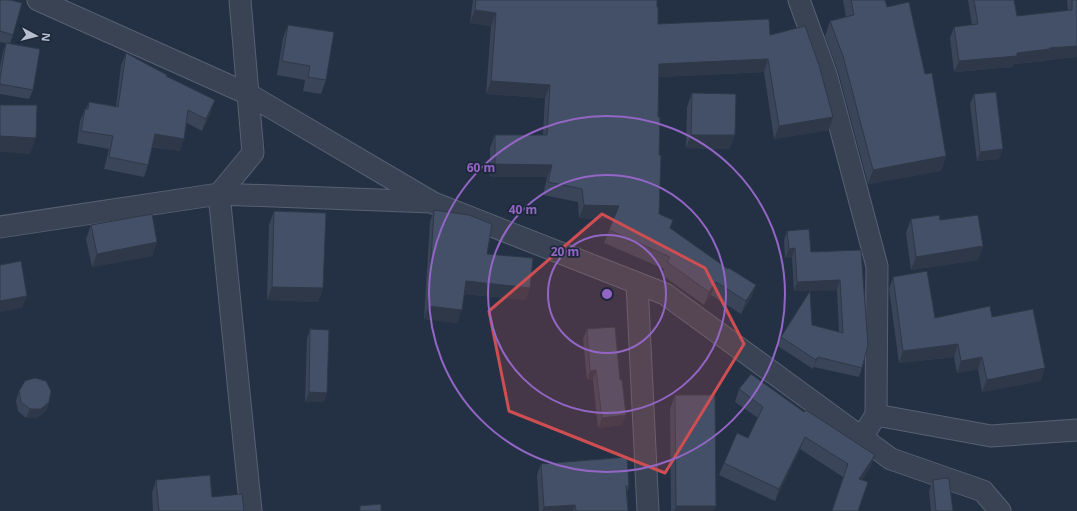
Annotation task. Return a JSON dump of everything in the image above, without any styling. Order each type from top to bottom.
[{"type":"street","points":[[38,0],[248,94],[431,202],[665,294],[891,459],[983,491],[1000,511]]},
{"type":"street","points":[[240,0],[253,153],[219,194],[251,511]]},
{"type":"street","points":[[799,0],[826,74],[877,266],[876,415],[862,437]]},
{"type":"street","points":[[0,227],[219,194],[431,202]]},
{"type":"street","points":[[637,283],[648,511]]},
{"type":"street","points":[[876,415],[991,436],[1077,430]]},
{"type":"highlighted area","points":[[602,214],[705,268],[744,344],[665,473],[509,411],[489,311]]},
{"type":"building","points":[[0,0],[11,0],[22,3],[13,35],[0,31]]},
{"type":"building","points":[[476,0],[657,0],[658,24],[769,19],[770,35],[805,26],[819,65],[833,117],[779,126],[768,59],[659,64],[658,117],[660,117],[659,155],[661,155],[659,214],[673,220],[670,228],[728,269],[729,268],[756,285],[746,301],[716,282],[709,292],[667,262],[670,257],[609,230],[619,206],[584,205],[582,189],[548,182],[552,165],[495,164],[495,135],[547,135],[550,85],[491,81],[496,13],[475,10]]},
{"type":"building","points":[[851,0],[885,0],[887,7],[909,2],[925,74],[932,73],[946,156],[873,170],[843,56],[830,21],[854,15]]},
{"type":"building","points":[[974,0],[1014,0],[1017,16],[1072,10],[1072,0],[1077,0],[1077,46],[1049,48],[1050,49],[1017,53],[1017,56],[959,61],[954,27],[978,24]]},
{"type":"building","points":[[288,25],[334,32],[326,80],[308,77],[310,66],[282,61]]},
{"type":"building","points":[[6,43],[40,49],[33,90],[0,84]]},
{"type":"building","points":[[126,53],[167,75],[166,76],[215,100],[206,119],[188,110],[184,139],[155,134],[148,165],[109,157],[113,136],[81,131],[85,109],[88,109],[89,102],[118,107]]},
{"type":"building","points":[[996,92],[1003,149],[980,152],[974,94]]},
{"type":"building","points":[[692,93],[736,94],[735,135],[691,135]]},
{"type":"building","points":[[0,105],[37,105],[36,138],[0,136]]},
{"type":"building","points":[[434,210],[469,215],[492,224],[487,254],[533,258],[530,288],[466,281],[462,310],[428,306]]},
{"type":"building","points":[[274,211],[326,213],[323,288],[272,287]]},
{"type":"building","points":[[152,214],[157,242],[97,254],[91,225]]},
{"type":"building","points":[[939,215],[940,220],[978,215],[983,246],[916,257],[911,219]]},
{"type":"building","points":[[809,229],[811,252],[861,250],[868,345],[862,368],[818,357],[816,360],[781,337],[810,291],[812,325],[843,333],[840,280],[797,282],[795,248],[789,249],[787,231]]},
{"type":"building","points":[[21,261],[27,296],[0,301],[0,265]]},
{"type":"building","points":[[927,271],[935,318],[990,306],[992,317],[1033,309],[1045,368],[987,380],[982,357],[961,361],[958,344],[903,351],[893,277]]},
{"type":"building","points":[[615,327],[620,380],[622,380],[626,415],[602,418],[596,370],[590,371],[587,329]]},
{"type":"building","points":[[310,329],[329,330],[327,393],[309,392]]},
{"type":"building","points":[[751,374],[804,412],[806,410],[875,455],[859,479],[868,482],[858,511],[832,511],[848,464],[805,437],[779,489],[724,463],[737,433],[748,438],[763,407],[739,389]]},
{"type":"building","points":[[35,378],[46,381],[51,391],[49,402],[41,409],[30,409],[21,402],[19,391],[25,381]]},
{"type":"building","points":[[675,395],[715,395],[716,506],[676,506]]},
{"type":"building","points":[[627,457],[629,486],[626,486],[628,511],[576,511],[575,505],[544,507],[541,464]]},
{"type":"building","points":[[210,475],[212,497],[242,494],[244,511],[159,511],[156,480]]},
{"type":"building","points":[[949,479],[953,511],[936,511],[933,480]]},
{"type":"building","points":[[381,504],[381,511],[360,511],[360,506]]}]
